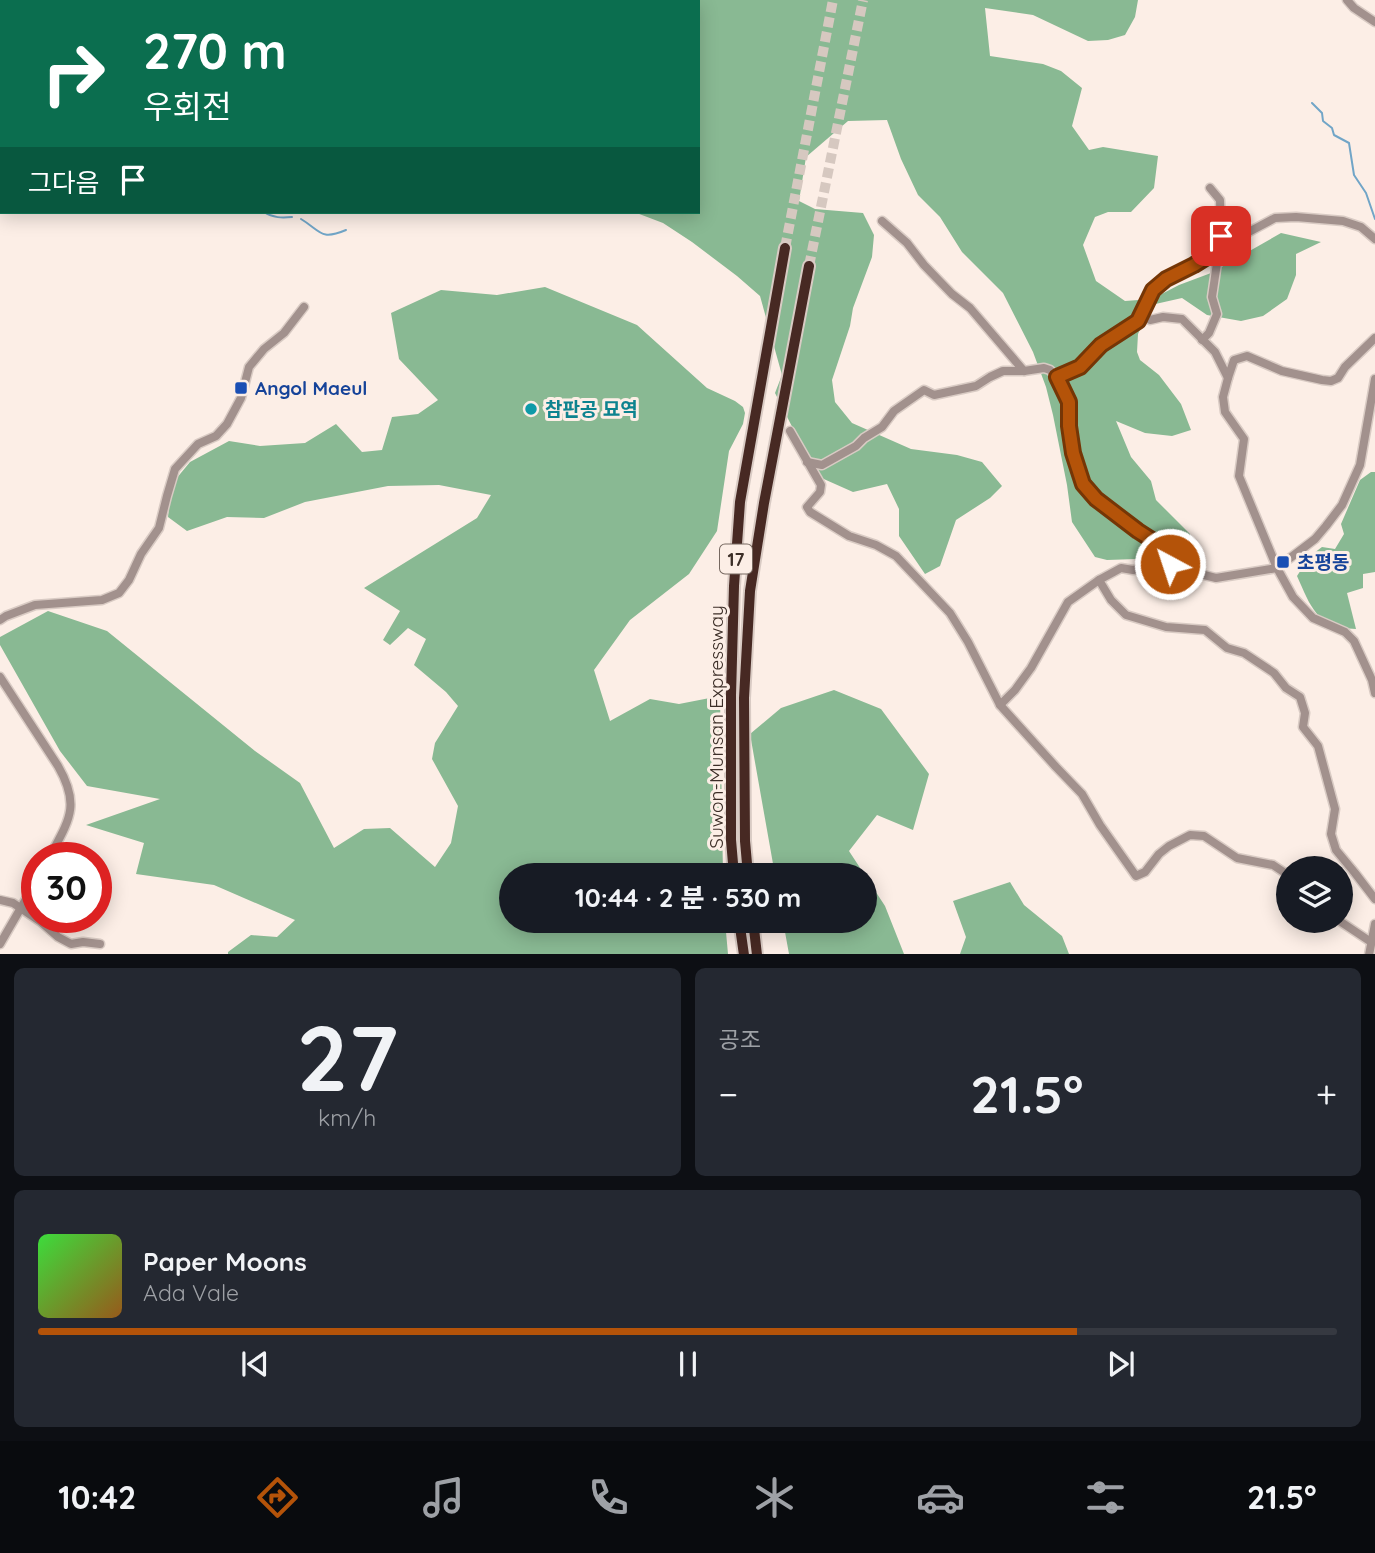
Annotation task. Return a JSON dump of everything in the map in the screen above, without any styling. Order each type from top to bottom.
[{"type":"highway","name":"Suwon-Munsan Expressway","points":[[733,863],[731,695],[740,502],[785,248]]},
{"type":"highway","name":"Suwon-Munsan Expressway","points":[[747,863],[744,698],[750,592],[809,266]]},
{"type":"highway","points":[[741,933],[744,954]]},
{"type":"highway","points":[[754,933],[757,954]]},
{"type":"street","points":[[1347,0],[1353,8],[1375,22]]},
{"type":"street","points":[[1202,340],[1209,333],[1217,314],[1212,297],[1222,217],[1220,200],[1210,188]]},
{"type":"street","points":[[1057,377],[1080,367],[1101,345],[1138,321],[1153,290],[1166,279],[1275,218],[1343,221],[1360,227],[1375,239]]},
{"type":"street","points":[[882,221],[907,243],[952,294],[970,308],[1024,371]]},
{"type":"street","points":[[0,620],[35,605],[102,600],[119,593],[159,528],[176,469],[198,444],[216,436],[227,424],[241,398],[249,367],[264,349],[284,333],[304,307]]},
{"type":"street","points":[[1141,314],[1150,320],[1163,317],[1182,318],[1215,352],[1228,378]]},
{"type":"street","points":[[1375,338],[1345,368],[1338,379],[1331,381],[1282,372],[1247,356],[1234,360],[1223,397],[1225,412],[1244,439],[1239,476],[1277,568],[1293,597],[1313,618],[1345,632],[1354,641],[1375,693]]},
{"type":"street","points":[[807,462],[822,464],[856,446],[882,427],[894,411],[924,390],[934,395],[976,386],[1003,371],[1044,368],[1057,377],[1069,402],[1073,453],[1083,484],[1096,499],[1166,549],[1170,564]]},
{"type":"street","points":[[1000,705],[1015,690],[1031,667],[1068,602],[1121,568],[1133,570],[1170,564],[1216,578],[1277,568],[1315,538],[1342,505],[1360,465],[1375,379]]},
{"type":"street","points":[[790,430],[821,485],[820,492],[807,507],[810,512],[849,536],[876,545],[896,556],[950,613],[1000,705],[1082,794],[1136,876],[1145,872],[1169,846],[1190,835],[1205,836],[1237,858],[1276,867]]},
{"type":"street","points":[[1099,580],[1111,600],[1126,615],[1166,627],[1205,631],[1227,648],[1244,653],[1274,673],[1286,688],[1300,697],[1305,713],[1303,727],[1318,746],[1335,809],[1331,834],[1336,850],[1375,899]]},
{"type":"street","points":[[0,677],[58,766],[71,794],[71,812],[58,842]]},
{"type":"street","points":[[0,900],[13,903],[21,909],[0,944]]},
{"type":"street","points":[[1369,954],[1375,924]]},
{"type":"street","points":[[1353,930],[1371,942]]},
{"type":"street","points":[[53,933],[71,944],[100,944]]},
{"type":"green space","points":[[700,0],[1138,0],[1135,17],[1125,35],[1108,40],[1088,41],[1033,15],[985,8],[990,56],[1043,64],[1061,71],[1082,88],[1072,126],[1089,150],[1103,147],[1158,156],[1154,188],[1131,212],[1108,212],[1095,217],[1083,245],[1096,281],[1125,301],[1152,299],[1211,273],[1281,233],[1321,242],[1296,254],[1296,275],[1287,299],[1263,316],[1241,321],[1207,315],[1182,298],[1151,305],[1138,334],[1137,352],[1140,360],[1159,375],[1181,404],[1191,430],[1172,436],[1145,433],[1116,421],[1131,457],[1151,481],[1156,500],[1190,534],[1195,557],[1107,560],[1095,557],[1072,522],[1046,387],[1033,352],[1003,293],[962,252],[940,217],[918,195],[887,120],[848,121],[806,157],[799,201],[815,209],[863,213],[874,235],[872,257],[853,308],[850,326],[832,380],[835,402],[852,423],[911,449],[957,455],[982,462],[1002,486],[990,498],[956,520],[940,566],[925,574],[899,536],[899,509],[887,484],[853,492],[817,476],[775,393],[782,375],[760,296],[692,242],[663,223],[639,214],[700,214]]},
{"type":"green space","points":[[545,287],[637,325],[707,388],[735,401],[743,407],[745,413],[743,424],[729,451],[717,531],[689,574],[630,620],[594,670],[610,721],[650,699],[679,704],[720,696],[723,863],[499,863],[499,933],[726,933],[728,954],[228,954],[251,935],[277,937],[295,920],[214,885],[136,874],[144,843],[86,825],[160,799],[87,786],[60,751],[0,645],[0,637],[48,611],[107,631],[255,751],[300,783],[334,848],[364,829],[390,828],[435,867],[451,843],[458,806],[432,759],[435,743],[458,706],[414,665],[426,639],[408,628],[390,645],[383,640],[400,611],[364,588],[477,518],[491,495],[439,485],[388,486],[305,502],[264,518],[227,517],[187,531],[168,517],[171,485],[190,462],[229,441],[260,446],[305,443],[336,424],[362,452],[382,450],[392,417],[418,414],[438,400],[399,359],[391,313],[441,290],[497,295]]},
{"type":"green space","points":[[1375,472],[1375,572],[1363,574],[1363,588],[1347,593],[1356,629],[1323,620],[1311,606],[1297,576],[1310,556],[1322,547],[1335,549],[1344,534],[1341,524],[1360,480]]},
{"type":"green space","points":[[834,690],[881,709],[929,774],[913,830],[877,815],[849,851],[857,863],[773,863],[750,734],[781,708]]},
{"type":"green space","points":[[1010,882],[1024,905],[1062,936],[1069,954],[960,954],[966,937],[953,901]]},
{"type":"green space","points":[[877,894],[885,906],[904,954],[789,954],[785,933],[877,933]]},
{"type":"waterway","points":[[1312,103],[1322,113],[1323,121],[1332,128],[1334,135],[1349,143],[1354,175],[1366,193],[1375,219]]},
{"type":"waterway","points":[[269,214],[292,217]]},
{"type":"waterway","points":[[301,219],[326,235],[346,230]]},
{"type":"tunnel","points":[[785,248],[833,0]]},
{"type":"tunnel","points":[[809,266],[863,0]]},
{"type":"place","name":"Angol Maeul","points":[[241,388]]},
{"type":"place","name":"참판공 묘역","points":[[531,409]]},
{"type":"place","name":"초평동","points":[[1283,562]]},
{"type":"route","points":[[1170,564],[1166,549],[1096,499],[1083,484],[1073,453],[1069,402],[1057,377],[1080,367],[1101,345],[1138,321],[1153,290],[1166,279],[1218,250],[1221,236]]}]
